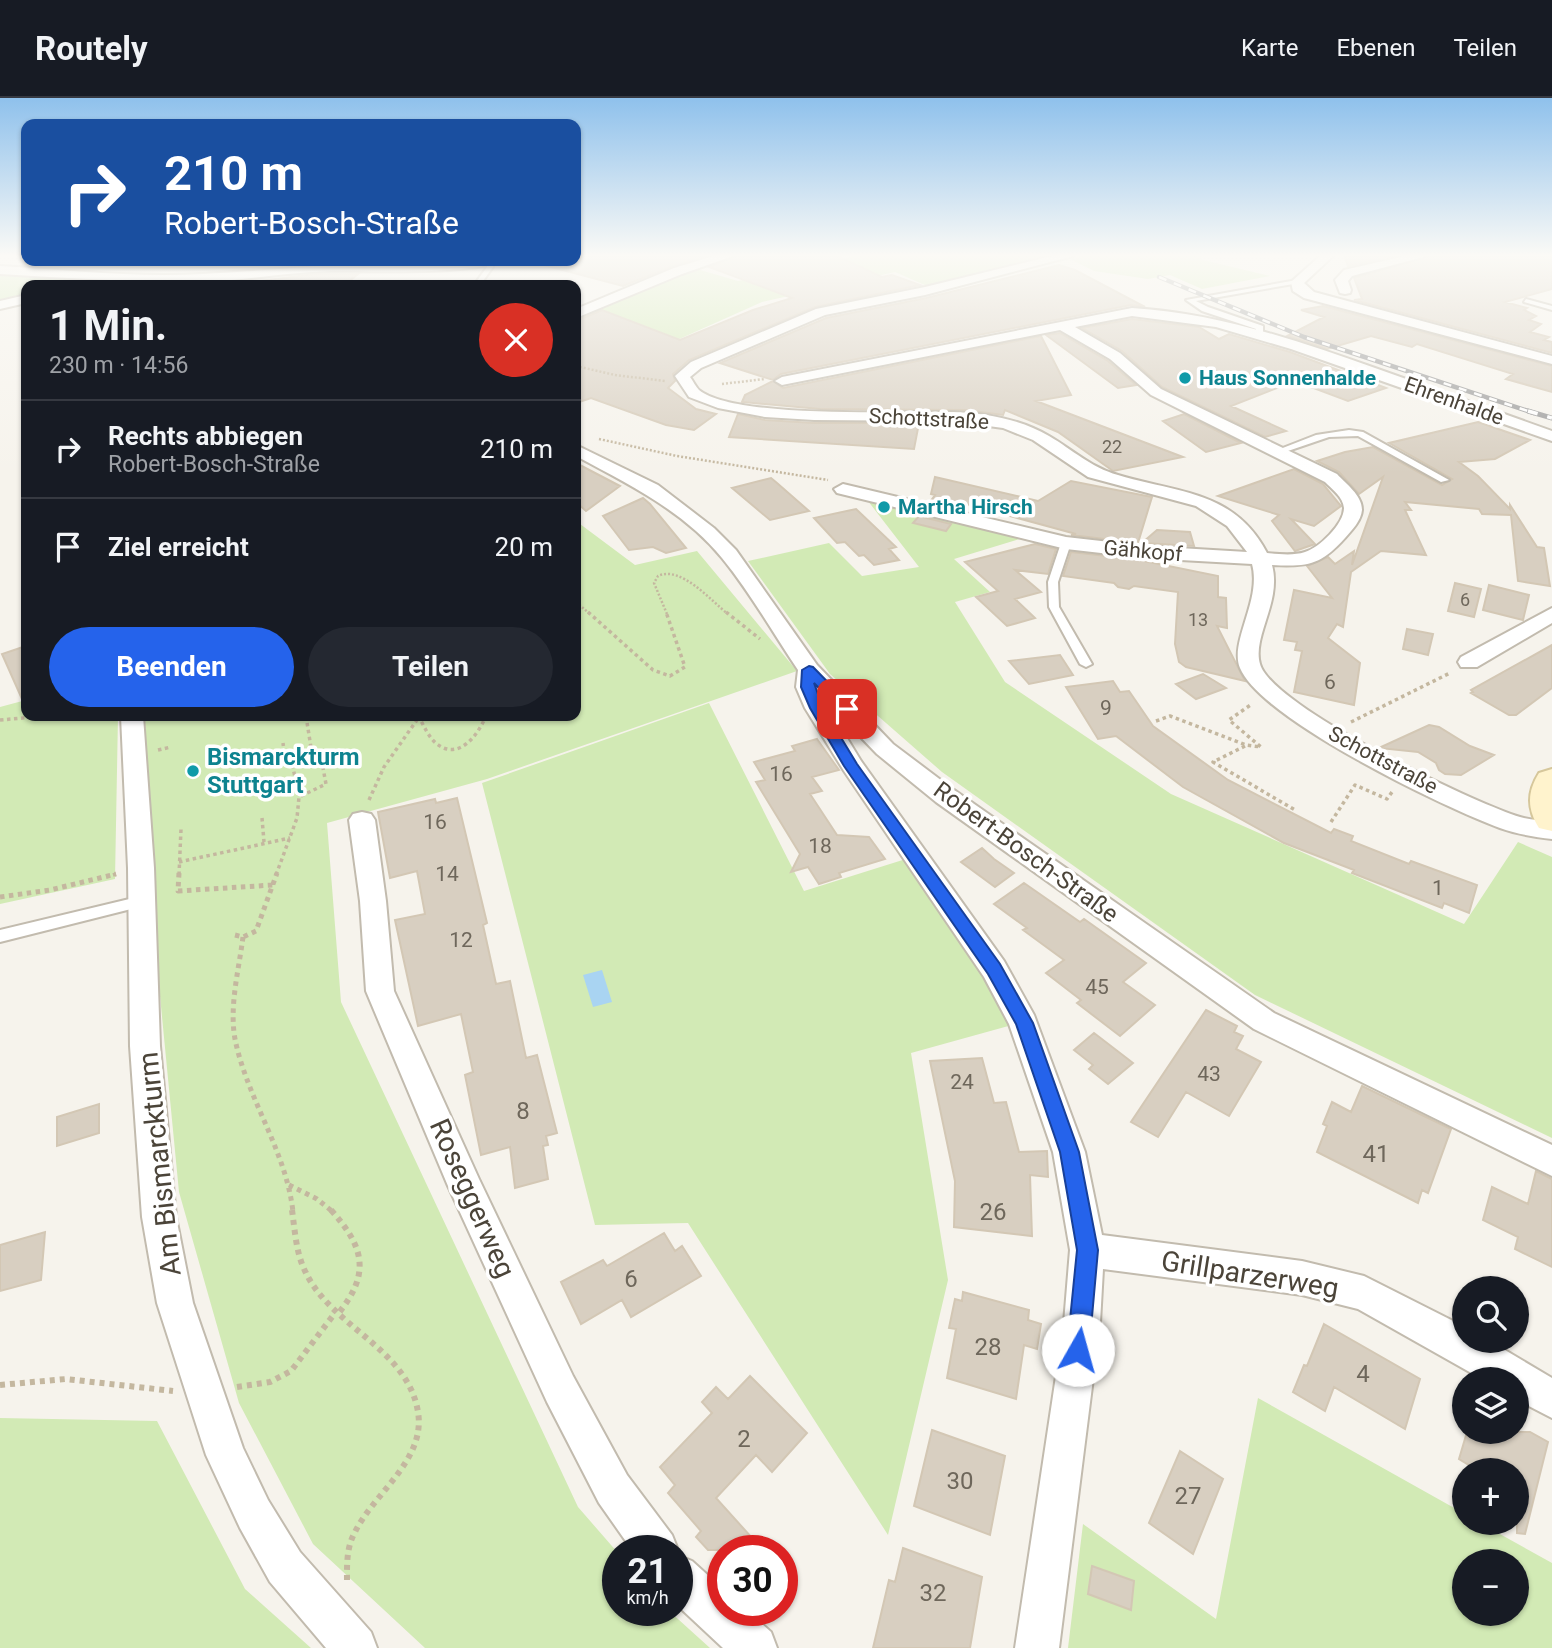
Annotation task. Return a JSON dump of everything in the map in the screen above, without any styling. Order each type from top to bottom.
[{"type":"street","name":"Schottstraße","points":[[779,328],[696,365],[682,376],[682,382],[691,393],[702,399],[752,411],[818,416],[965,417],[1010,424],[1059,448],[1092,473],[1130,484],[1178,493],[1206,503],[1232,520],[1263,560],[1267,597],[1252,639],[1248,662],[1260,682],[1284,705],[1404,773],[1506,821],[1552,830]]},
{"type":"street","name":"Ehrenhalde","points":[[782,381],[1051,328]]},
{"type":"street","name":"Gähkopf","points":[[843,489],[1066,543],[1144,552],[1263,560],[1304,559],[1321,553],[1348,524],[1353,509],[1349,496],[1331,478],[1148,387],[1115,356],[1067,328]]},
{"type":"street","name":"Ehrenhalde","points":[[1243,328],[1552,436]]},
{"type":"street","points":[[1434,328],[1552,360]]},
{"type":"street","name":"Robert-Bosch-Straße","points":[[582,443],[652,489],[707,532],[730,554],[802,661],[885,749],[945,796],[1264,1021],[1552,1161]]},
{"type":"street","points":[[1469,662],[1552,614]]},
{"type":"street","points":[[802,661],[812,698],[852,766],[994,969],[1024,1023],[1069,1152],[1087,1250],[1082,1323],[1037,1648]]},
{"type":"street","name":"Am Bismarckturm","points":[[132,721],[142,884],[145,1046],[159,1217],[175,1303],[226,1455],[254,1514],[285,1567],[355,1648]]},
{"type":"street","points":[[1552,781],[1547,794],[1547,808],[1552,819]]},
{"type":"street","name":"Roseggerweg","points":[[362,820],[373,901],[380,991],[466,1186],[561,1389],[612,1489],[646,1535]]},
{"type":"street","name":"Grillparzerweg","points":[[1087,1250],[1303,1278],[1364,1293],[1424,1324],[1552,1399]]},
{"type":"street","points":[[693,1591],[755,1648]]},
{"type":"lane","points":[[1279,451],[1331,433],[1360,434],[1444,480]]},
{"type":"lane","points":[[1066,543],[1054,582],[1054,607],[1086,664]]},
{"type":"lane","points":[[0,936],[142,884]]},
{"type":"path","points":[[582,443],[825,479],[839,484],[843,489]]},
{"type":"path","points":[[581,606],[653,670],[662,675],[673,676],[685,667],[676,635],[654,583],[655,578],[665,572],[680,576],[775,649],[802,661]]},
{"type":"path","points":[[1343,726],[1429,685]]},
{"type":"path","points":[[1156,721],[1170,716],[1246,746],[1261,747],[1229,720],[1271,692]]},
{"type":"path","points":[[0,720],[21,718]]},
{"type":"path","points":[[307,721],[312,754]]},
{"type":"path","points":[[362,820],[376,780],[414,721]]},
{"type":"path","points":[[421,721],[435,742],[452,748],[474,740],[484,721]]},
{"type":"path","points":[[283,743],[284,751],[291,758],[299,797],[297,818],[256,931],[239,936],[235,1034],[242,1063],[289,1185],[295,1244],[306,1274],[336,1314],[402,1373],[413,1388],[419,1415],[414,1445],[401,1471],[358,1524],[348,1544],[345,1565],[350,1592]]},
{"type":"path","points":[[1246,746],[1213,762],[1295,810]]},
{"type":"path","points":[[160,749],[171,747]]},
{"type":"path","points":[[291,758],[320,752],[326,784],[299,797]]},
{"type":"path","points":[[1331,822],[1355,785],[1387,799],[1404,773]]},
{"type":"path","points":[[262,818],[264,842]]},
{"type":"path","points":[[181,829],[178,891],[273,885]]},
{"type":"path","points":[[178,862],[291,837]]},
{"type":"path","points":[[0,897],[50,890],[142,884]]},
{"type":"path","points":[[0,1385],[66,1379],[207,1395],[233,1387],[270,1382],[291,1371],[354,1294],[361,1276],[360,1261],[348,1235],[331,1210],[315,1198],[289,1185]]},
{"type":"green space","points":[[581,328],[703,328],[648,353],[605,337],[581,348]]},
{"type":"green space","points":[[868,501],[1026,537],[954,559],[990,592],[955,602],[1005,682],[1171,794],[1464,924],[1518,842],[1552,857],[1552,1138],[1255,995],[942,772],[830,674],[748,561],[829,543],[862,576],[919,567]]},
{"type":"green space","points":[[581,525],[635,565],[697,551],[797,671],[487,779],[327,823],[341,1002],[578,1507],[602,1535],[602,1626],[686,1626],[710,1648],[425,1648],[313,1544],[239,1403],[179,1192],[147,862],[145,721],[581,721]]},
{"type":"green space","points":[[21,701],[21,721],[118,721],[115,879],[0,904],[0,707]]},
{"type":"green space","points":[[709,703],[804,891],[909,858],[1012,1025],[911,1053],[948,1280],[888,1535],[688,1223],[595,1225],[482,783]]},
{"type":"green space","points":[[1258,1398],[1452,1507],[1452,1535],[1502,1535],[1527,1549],[1452,1549],[1452,1626],[1529,1626],[1529,1550],[1552,1563],[1552,1648],[1068,1648],[1083,1524],[1216,1619]]},
{"type":"green space","points":[[0,1418],[157,1421],[245,1589],[311,1648],[0,1648]]},
{"type":"water","points":[[602,970],[612,1002],[593,1007],[583,975]]},
{"type":"building","points":[[581,328],[650,328],[680,340],[708,328],[764,328],[689,360],[673,374],[675,381],[668,388],[696,409],[716,414],[694,430],[666,425],[591,398],[581,401]]},
{"type":"building","points":[[802,328],[1013,328],[781,374],[773,380],[720,363]]},
{"type":"building","points":[[1083,328],[1201,328],[1219,339],[1229,334],[1290,352],[1386,388],[1348,401],[1295,381],[1231,406],[1286,431],[1265,437],[1162,387],[1122,351]]},
{"type":"building","points":[[1302,328],[1408,328],[1552,366],[1552,392],[1506,379],[1513,374],[1417,344],[1412,347],[1371,336],[1327,349],[1287,336]]},
{"type":"building","points":[[1460,328],[1535,328],[1530,332],[1549,337],[1544,340],[1552,342],[1552,353]]},
{"type":"building","points":[[1060,333],[1108,361],[1136,385],[1118,388],[1046,335]]},
{"type":"building","points":[[1041,336],[1071,395],[1036,401],[1183,457],[1113,471],[1058,432],[1005,410],[1003,415],[965,410],[820,409],[742,402],[745,395],[773,381],[783,388]]},
{"type":"building","points":[[738,414],[765,420],[814,423],[919,423],[914,449],[729,437]]},
{"type":"building","points":[[1184,414],[1241,443],[1206,452],[1163,421]]},
{"type":"building","points":[[1478,422],[1530,440],[1495,459],[1459,462],[1478,476],[1510,509],[1510,505],[1537,547],[1544,548],[1550,586],[1518,581],[1511,515],[1482,514],[1479,509],[1405,502],[1411,510],[1405,510],[1426,555],[1381,551],[1351,572],[1343,627],[1337,624],[1328,638],[1360,663],[1354,705],[1294,692],[1302,651],[1295,650],[1297,642],[1284,640],[1294,590],[1332,598],[1307,566],[1328,557],[1335,564],[1354,551],[1352,565],[1383,477],[1359,494],[1339,472],[1317,461],[1373,447],[1442,485],[1452,479],[1389,443]]},
{"type":"building","points":[[581,466],[620,486],[586,511],[581,506]]},
{"type":"building","points":[[1294,469],[1323,484],[1341,506],[1314,526],[1291,519],[1315,544],[1295,551],[1272,521],[1279,515],[1218,496]]},
{"type":"building","points":[[935,477],[1038,501],[1071,481],[1152,497],[1138,543],[1071,535],[1076,534],[966,504],[962,509],[930,502],[935,495],[931,494]]},
{"type":"building","points":[[771,478],[809,511],[770,520],[732,488]]},
{"type":"building","points":[[643,498],[686,548],[666,553],[653,547],[629,550],[603,516]]},
{"type":"building","points":[[856,509],[896,547],[889,549],[899,560],[874,565],[864,555],[859,556],[845,542],[837,543],[814,518]]},
{"type":"building","points":[[919,516],[951,524],[946,531],[913,523]]},
{"type":"building","points":[[1157,530],[1190,532],[1194,546],[1142,543]]},
{"type":"building","points":[[1035,544],[1056,549],[1048,574],[1015,570],[1041,592],[1015,599],[1035,618],[1007,626],[976,597],[998,591],[965,562]]},
{"type":"building","points":[[1071,552],[1134,559],[1218,576],[1218,597],[1226,598],[1227,628],[1217,626],[1245,681],[1186,667],[1179,662],[1175,644],[1178,592],[1134,586],[1129,589],[1118,587],[1114,583],[1063,576]]},
{"type":"building","points":[[1455,583],[1481,589],[1474,617],[1448,611]]},
{"type":"building","points":[[1489,585],[1529,595],[1523,620],[1483,610]]},
{"type":"building","points":[[1407,629],[1433,634],[1428,655],[1403,649]]},
{"type":"building","points":[[1552,645],[1552,688],[1516,715],[1509,715],[1471,693],[1471,690]]},
{"type":"building","points":[[21,648],[21,697],[2,654]]},
{"type":"building","points":[[1060,655],[1073,675],[1029,684],[1009,661]]},
{"type":"building","points":[[1203,674],[1226,688],[1196,699],[1176,684]]},
{"type":"building","points":[[1113,681],[1120,692],[1129,691],[1153,726],[1228,780],[1331,833],[1334,829],[1353,836],[1351,841],[1409,864],[1411,861],[1477,885],[1469,913],[1444,903],[1442,908],[1284,843],[1183,787],[1116,736],[1098,739],[1066,687]]},
{"type":"building","points":[[1429,725],[1439,727],[1470,746],[1494,755],[1461,775],[1445,774],[1439,770],[1436,763],[1418,752],[1379,748]]},
{"type":"building","points":[[817,739],[839,770],[812,777],[822,791],[810,794],[837,835],[869,837],[885,859],[839,873],[841,877],[819,884],[808,867],[791,872],[800,854],[756,782],[765,780],[754,762],[795,751],[792,746]]},
{"type":"building","points":[[457,798],[487,923],[483,925],[496,984],[510,981],[526,1058],[537,1055],[557,1133],[546,1136],[548,1145],[543,1146],[548,1179],[515,1188],[510,1147],[481,1155],[465,1075],[473,1072],[461,1014],[418,1026],[395,920],[425,914],[417,871],[390,878],[378,812],[435,799],[436,803]]},
{"type":"building","points":[[982,848],[1014,873],[995,887],[961,862]]},
{"type":"building","points":[[1024,883],[1080,922],[1084,919],[1146,963],[1123,982],[1155,1005],[1120,1036],[1077,1003],[1081,1000],[1046,973],[1064,960],[1023,930],[1027,928],[994,904]]},
{"type":"building","points":[[1206,1010],[1237,1026],[1234,1032],[1243,1036],[1236,1049],[1261,1062],[1229,1116],[1186,1092],[1158,1137],[1131,1122]]},
{"type":"building","points":[[1094,1033],[1133,1063],[1108,1084],[1089,1069],[1093,1065],[1074,1050]]},
{"type":"building","points":[[982,1058],[994,1103],[1006,1102],[1019,1152],[1047,1151],[1048,1177],[1030,1175],[1032,1236],[954,1227],[955,1181],[930,1061]]},
{"type":"building","points":[[1362,1086],[1451,1129],[1428,1193],[1422,1190],[1418,1203],[1317,1152],[1327,1126],[1323,1124],[1332,1102],[1351,1112]]},
{"type":"building","points":[[99,1104],[99,1133],[57,1146],[57,1117]]},
{"type":"building","points":[[1536,1171],[1552,1179],[1552,1267],[1515,1249],[1518,1237],[1483,1220],[1492,1187],[1528,1204]]},
{"type":"building","points":[[45,1232],[41,1280],[0,1291],[0,1245]]},
{"type":"building","points":[[664,1233],[675,1251],[682,1246],[701,1276],[631,1317],[622,1300],[581,1324],[561,1282],[603,1260],[607,1266]]},
{"type":"building","points":[[963,1292],[1029,1310],[1028,1320],[1041,1324],[1037,1349],[1024,1345],[1016,1399],[947,1378],[956,1329],[949,1328],[955,1299],[962,1301]]},
{"type":"building","points":[[1324,1324],[1420,1379],[1405,1429],[1334,1387],[1325,1411],[1293,1392]]},
{"type":"building","points":[[750,1376],[807,1433],[772,1472],[756,1455],[716,1498],[749,1535],[707,1535],[707,1549],[696,1537],[701,1531],[668,1493],[675,1485],[660,1467],[712,1413],[702,1402],[716,1387],[728,1399]]},
{"type":"building","points":[[932,1430],[1005,1456],[990,1535],[914,1506]]},
{"type":"building","points":[[1529,1432],[1548,1442],[1529,1518],[1529,1458],[1459,1458],[1463,1444],[1529,1444]]},
{"type":"building","points":[[1180,1451],[1223,1479],[1193,1554],[1149,1523]]},
{"type":"building","points":[[903,1548],[982,1577],[970,1648],[873,1648],[889,1580],[895,1582]]},
{"type":"building","points":[[1092,1566],[1134,1581],[1131,1610],[1088,1594]]},
{"type":"railway","points":[[1283,328],[1534,413]]},
{"type":"railway","points":[[1528,411],[1552,418]]},
{"type":"place","name":"Haus Sonnenhalde","points":[[1185,378]]},
{"type":"place","name":"Martha Hirsch","points":[[884,507]]},
{"type":"place","name":"Bismarckturm Stuttgart","points":[[193,771]]},
{"type":"route","points":[[847,709],[809,670],[807,687],[816,708],[852,766],[994,969],[1024,1023],[1044,1076],[1069,1152],[1087,1250],[1078,1350]]}]
